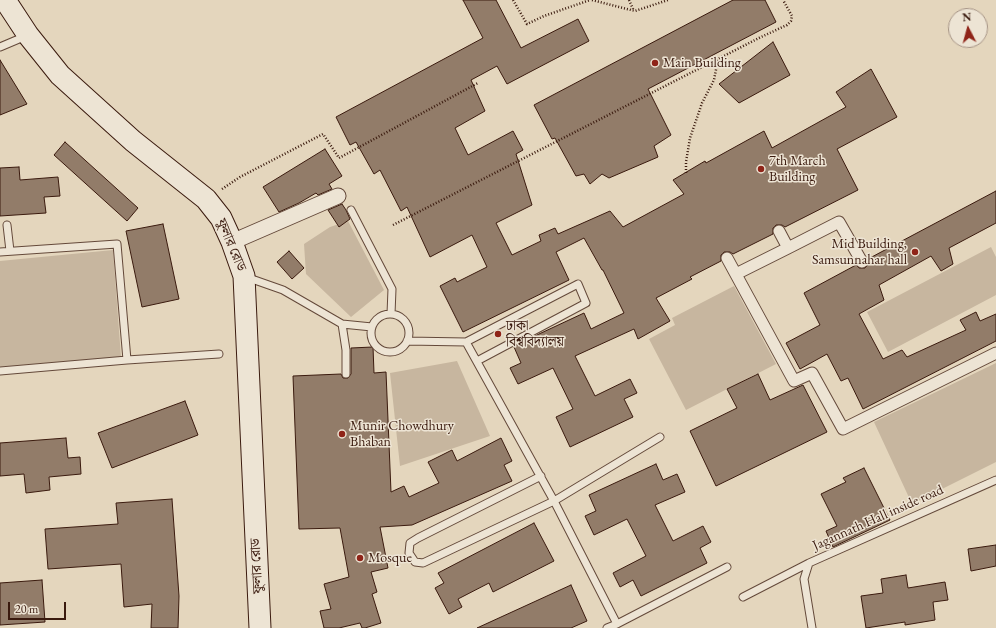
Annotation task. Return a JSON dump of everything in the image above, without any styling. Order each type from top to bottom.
[{"type":"main road","name":"ফুলার রোড","points":[[5,0],[28,35],[60,75],[133,141],[206,199],[221,218],[232,242],[244,276],[260,628]]},
{"type":"street","points":[[232,242],[338,196]]},
{"type":"street","points":[[736,274],[839,222],[862,262]]},
{"type":"street","points":[[779,231],[788,248]]},
{"type":"street","points":[[727,258],[794,381],[812,374],[843,429],[996,354]]},
{"type":"lane","points":[[0,47],[28,35]]},
{"type":"lane","points":[[351,210],[392,290],[391,314]]},
{"type":"lane","points":[[7,225],[10,251]]},
{"type":"lane","points":[[0,252],[117,244],[127,360]]},
{"type":"lane","points":[[244,276],[283,290],[342,324],[372,327]]},
{"type":"lane","points":[[406,341],[466,342],[578,284],[586,303],[476,361]]},
{"type":"lane","points":[[384,314],[391,314],[402,318],[406,323],[409,335],[403,346],[392,351],[385,351],[375,344],[371,333],[372,327],[379,317],[384,314]]},
{"type":"lane","points":[[342,324],[346,350],[346,374]]},
{"type":"lane","points":[[466,342],[554,501],[616,624]]},
{"type":"lane","points":[[0,371],[219,354]]},
{"type":"lane","points":[[540,476],[418,538],[410,543],[409,553],[415,562],[423,563],[554,501],[660,438]]},
{"type":"lane","name":"Jagannath Hall inside road","points":[[812,628],[804,578],[809,563],[996,480]]},
{"type":"lane","points":[[743,596],[809,563]]},
{"type":"lane","points":[[607,628],[727,567]]},
{"type":"path","points":[[513,0],[527,24],[544,16],[591,0],[635,12],[668,0]]},
{"type":"path","points":[[628,0],[635,12]]},
{"type":"path","points":[[393,225],[718,59],[788,25],[791,22],[792,16],[783,0]]},
{"type":"path","points":[[686,172],[690,138],[702,103],[714,80],[718,59]]},
{"type":"path","points":[[206,199],[240,177],[323,134],[339,158],[478,83]]},
{"type":"shaded area","points":[[348,221],[384,290],[351,317],[306,274],[304,244],[330,227]]},
{"type":"shaded area","points":[[991,247],[996,257],[996,295],[888,352],[867,312]]},
{"type":"shaded area","points":[[113,250],[121,357],[0,367],[0,261]]},
{"type":"shaded area","points":[[734,286],[776,364],[686,410],[649,339],[675,325],[672,318]]},
{"type":"shaded area","points":[[457,361],[490,436],[400,466],[390,373]]},
{"type":"shaded area","points":[[996,363],[996,462],[912,504],[874,422]]},
{"type":"building","points":[[463,0],[496,0],[521,48],[578,19],[589,41],[507,84],[497,66],[471,80],[485,111],[455,128],[468,155],[513,131],[523,150],[516,154],[532,205],[496,223],[512,255],[541,241],[539,235],[555,228],[558,234],[610,211],[623,227],[684,194],[673,180],[705,161],[706,163],[764,131],[772,148],[846,107],[836,92],[871,69],[897,117],[837,149],[858,190],[785,227],[782,225],[776,225],[773,228],[773,234],[733,254],[730,252],[724,252],[721,255],[721,261],[690,277],[692,279],[656,298],[670,321],[638,339],[634,329],[575,356],[595,396],[630,379],[637,393],[624,399],[633,417],[570,447],[556,417],[573,409],[553,368],[518,384],[510,368],[521,363],[514,347],[539,334],[584,313],[591,329],[624,313],[603,270],[584,238],[556,252],[569,280],[463,332],[440,286],[455,278],[457,282],[487,267],[472,235],[430,257],[407,207],[401,211],[380,170],[374,174],[356,142],[350,145],[336,117],[483,38]]},
{"type":"building","name":"Main Building","points":[[733,0],[765,0],[776,22],[648,89],[671,135],[654,146],[658,157],[609,178],[602,174],[590,184],[584,174],[576,176],[555,138],[552,139],[534,105]]},
{"type":"building","points":[[773,42],[790,75],[739,103],[719,84]]},
{"type":"building","points":[[0,60],[27,104],[0,115]]},
{"type":"building","points":[[65,142],[138,208],[127,221],[54,155]]},
{"type":"building","points":[[325,149],[342,176],[329,184],[332,189],[318,195],[316,193],[279,212],[263,187]]},
{"type":"building","points":[[19,167],[20,180],[58,177],[60,196],[44,197],[46,213],[0,216],[0,168]]},
{"type":"building","points":[[996,191],[996,223],[949,248],[953,264],[941,271],[931,256],[879,285],[884,300],[859,314],[883,359],[902,350],[907,357],[966,330],[960,320],[976,312],[980,321],[996,314],[996,341],[863,409],[848,378],[841,381],[827,354],[800,369],[786,343],[820,325],[804,293],[856,265],[859,268],[865,268],[868,265],[868,259]]},
{"type":"building","points":[[342,204],[350,219],[339,227],[328,210]]},
{"type":"building","points":[[163,224],[179,299],[142,307],[126,231]]},
{"type":"building","points":[[289,251],[304,268],[292,279],[277,262]]},
{"type":"building","points":[[373,347],[374,373],[386,372],[391,492],[404,486],[409,497],[439,483],[428,462],[452,450],[457,461],[501,438],[512,461],[504,465],[512,481],[412,525],[380,527],[388,568],[371,572],[377,592],[372,594],[381,623],[365,628],[362,628],[360,623],[339,628],[324,628],[320,611],[331,609],[324,584],[349,577],[340,528],[299,529],[293,376],[341,374],[343,378],[348,378],[351,374],[351,348]]},
{"type":"building","points":[[758,374],[770,400],[803,385],[827,432],[716,486],[690,431],[737,408],[727,389]]},
{"type":"building","points":[[185,401],[198,435],[112,468],[98,433]]},
{"type":"building","points":[[66,438],[68,458],[80,457],[81,474],[49,477],[50,490],[26,493],[24,474],[0,476],[0,443]]},
{"type":"building","points":[[656,464],[663,480],[677,474],[685,492],[655,505],[673,541],[703,526],[711,542],[700,548],[707,563],[641,596],[633,580],[620,587],[613,573],[646,556],[627,519],[594,535],[585,516],[596,511],[589,495]]},
{"type":"building","points":[[864,468],[890,520],[833,547],[826,531],[837,526],[821,494],[846,482],[843,478]]},
{"type":"building","points":[[172,499],[179,596],[178,628],[151,628],[152,604],[124,607],[121,564],[48,569],[45,529],[118,524],[116,503]]},
{"type":"building","points":[[534,523],[554,561],[493,592],[489,583],[458,599],[462,607],[449,614],[435,588],[444,583],[438,573]]},
{"type":"building","points":[[996,545],[996,566],[971,571],[968,549]]},
{"type":"building","points":[[906,575],[908,588],[945,582],[948,600],[933,602],[935,620],[905,625],[905,622],[866,628],[861,596],[883,593],[881,579]]},
{"type":"building","points":[[42,580],[45,622],[0,625],[0,583]]},
{"type":"building","points":[[571,585],[587,621],[571,628],[477,628]]},
{"type":"place","name":"Main Building","points":[[655,63]]},
{"type":"place","name":"7th March Building","points":[[761,169]]},
{"type":"place","name":"Mid Building, Samsunnahar hall","points":[[915,252]]},
{"type":"place","name":"ঢাকা বিশ্ববিদ্যালয়","points":[[498,334]]},
{"type":"place","name":"Munir Chowdhury Bhaban","points":[[342,434]]},
{"type":"place","name":"Mosque","points":[[360,558]]}]
